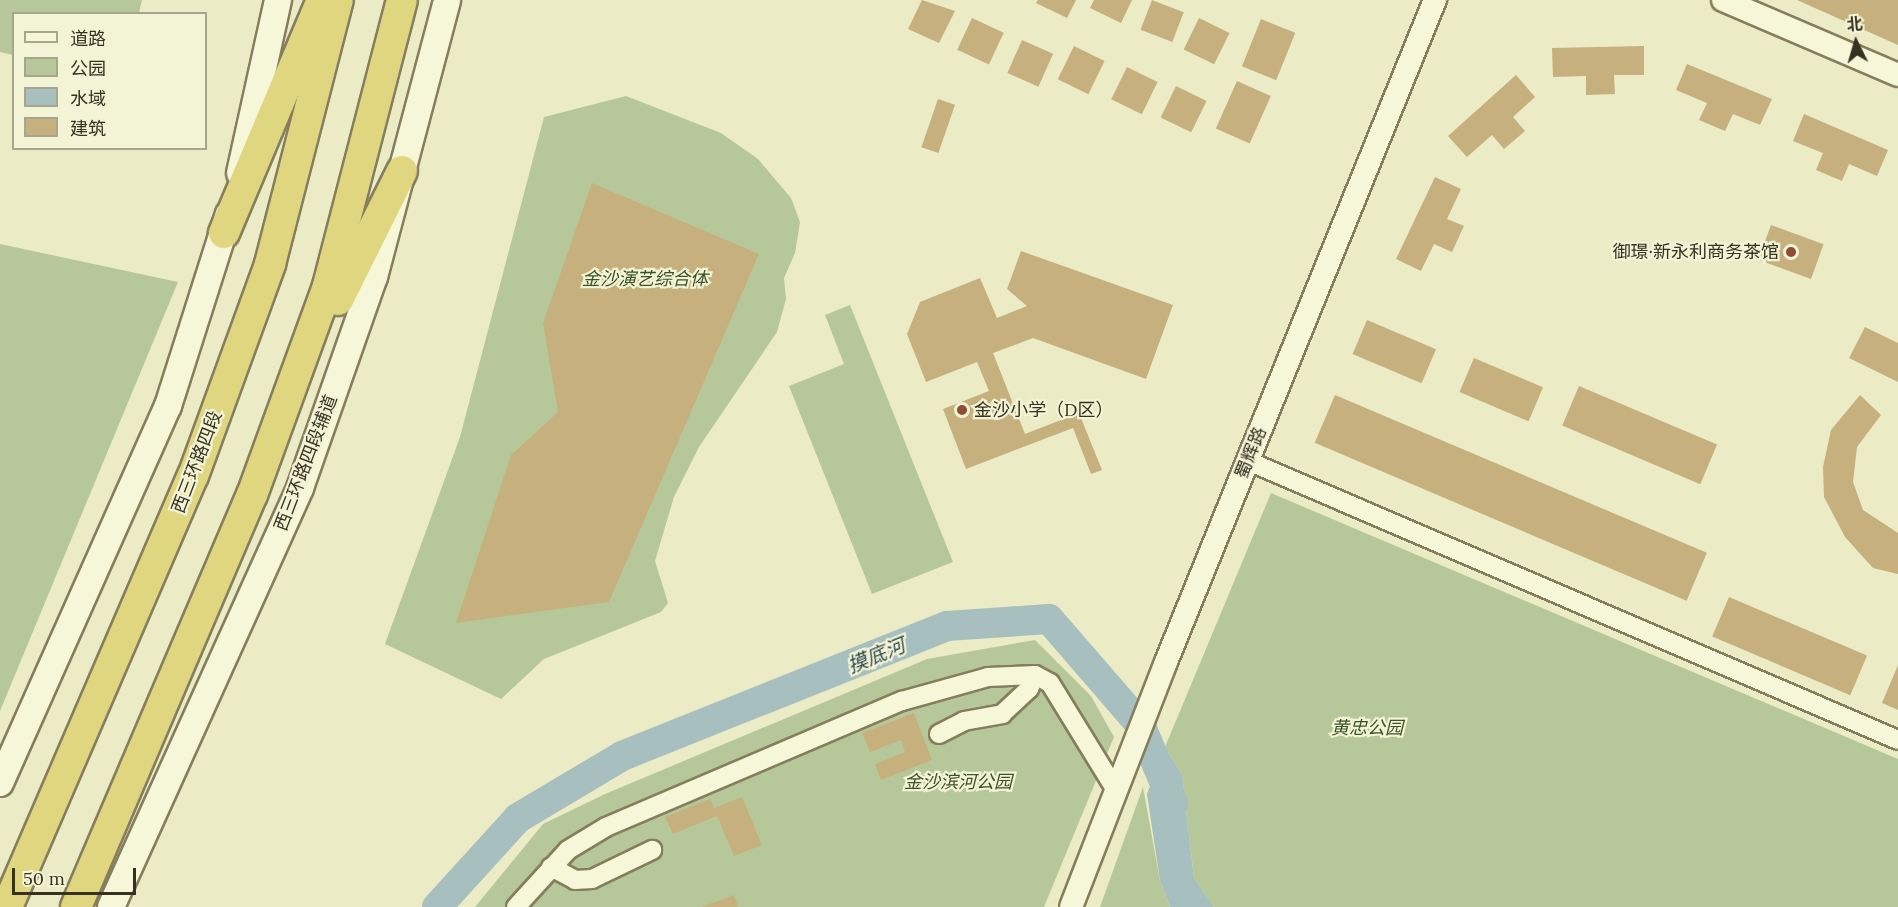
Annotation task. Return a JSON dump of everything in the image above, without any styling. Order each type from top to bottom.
[{"type":"highway","points":[[224,233],[322,0]]},
{"type":"highway","name":"西三环路四段","points":[[7,907],[193,476],[270,264],[339,0]]},
{"type":"highway","points":[[76,907],[252,495],[328,286],[402,0]]},
{"type":"highway","points":[[281,416],[402,171]]},
{"type":"main road","points":[[0,783],[168,406],[224,233],[278,0]]},
{"type":"main road","name":"西三环路四段辅道","points":[[111,907],[300,488],[374,277],[447,0]]},
{"type":"street","name":"蜀辉路","points":[[1071,907],[1149,705],[1435,0]]},
{"type":"street","points":[[1723,0],[1898,75]]},
{"type":"street","points":[[1248,461],[1898,740]]},
{"type":"street","points":[[939,734],[964,721],[1002,714],[1029,689],[1035,675]]},
{"type":"street","points":[[516,907],[568,850],[606,827],[902,701],[988,677],[1035,675],[1050,683],[1117,792]]},
{"type":"street","points":[[551,867],[575,880],[592,879],[652,850]]},
{"type":"green space","points":[[0,0],[142,0],[139,12],[12,12],[12,55],[0,52]]},
{"type":"green space","name":"金沙演艺综合体","points":[[626,96],[721,133],[758,159],[791,198],[800,222],[795,253],[784,278],[786,299],[777,332],[699,447],[674,497],[655,561],[668,603],[661,612],[544,659],[501,699],[385,644],[460,437],[544,117]]},
{"type":"green space","points":[[0,244],[178,282],[0,711]]},
{"type":"green space","points":[[850,305],[953,562],[872,594],[789,386],[844,364],[825,315]]},
{"type":"green space","name":"黄忠公园","points":[[1271,493],[1898,759],[1898,907],[1214,907],[1194,878],[1182,774],[1165,747]]},
{"type":"green space","name":"金沙滨河公园","points":[[1035,640],[1091,696],[1114,737],[1044,907],[475,907],[543,824],[605,794],[927,659]]},
{"type":"green space","points":[[1143,787],[1160,881],[1170,907],[1100,907]]},
{"type":"water","points":[[1165,747],[1182,774],[1194,878],[1214,907],[1170,907],[1160,881],[1147,794]]},
{"type":"building","points":[[922,0],[955,11],[939,43],[908,29]]},
{"type":"building","points":[[1038,0],[1076,0],[1067,18],[1036,3]]},
{"type":"building","points":[[1094,0],[1132,0],[1121,23],[1090,8]]},
{"type":"building","points":[[1152,0],[1184,12],[1172,42],[1141,30]]},
{"type":"building","points":[[1797,0],[1898,0],[1898,45]]},
{"type":"building","points":[[972,18],[1004,33],[989,65],[957,50]]},
{"type":"building","points":[[1199,18],[1230,33],[1214,64],[1184,49]]},
{"type":"building","points":[[1261,19],[1295,33],[1276,80],[1242,66]]},
{"type":"building","points":[[1022,40],[1053,54],[1038,87],[1007,73]]},
{"type":"building","points":[[1074,46],[1105,61],[1088,94],[1058,79]]},
{"type":"building","points":[[1644,46],[1644,75],[1614,75],[1615,94],[1586,95],[1586,76],[1553,77],[1552,48]]},
{"type":"building","points":[[1687,64],[1772,99],[1760,125],[1733,114],[1725,131],[1699,120],[1707,103],[1676,90]]},
{"type":"building","points":[[1127,67],[1158,82],[1142,114],[1111,99]]},
{"type":"building","points":[[1516,75],[1535,97],[1513,117],[1525,131],[1504,149],[1492,135],[1467,157],[1448,136]]},
{"type":"building","points":[[1237,81],[1271,96],[1250,144],[1216,129]]},
{"type":"building","points":[[1176,86],[1207,101],[1191,132],[1161,117]]},
{"type":"building","points":[[938,99],[955,105],[938,153],[921,147]]},
{"type":"building","points":[[1804,114],[1888,150],[1877,176],[1849,164],[1842,181],[1816,170],[1823,153],[1793,141]]},
{"type":"building","points":[[1435,177],[1461,189],[1447,219],[1464,226],[1452,252],[1434,244],[1421,271],[1396,259]]},
{"type":"building","points":[[592,183],[759,254],[609,602],[456,623],[511,455],[558,412],[543,323]]},
{"type":"building","name":"御璟·新永利商务茶馆","points":[[1771,225],[1824,244],[1811,279],[1758,260]]},
{"type":"building","points":[[1021,251],[1173,305],[1146,379],[1033,338],[993,353],[1025,434],[1079,413],[1102,470],[1091,474],[1073,428],[966,469],[943,409],[989,391],[977,362],[926,382],[907,334],[920,302],[980,278],[997,318],[1027,306],[1007,289]]},
{"type":"building","points":[[1367,320],[1436,349],[1422,383],[1353,354]]},
{"type":"building","points":[[1865,327],[1898,343],[1898,382],[1849,358]]},
{"type":"building","points":[[1474,358],[1543,387],[1529,421],[1460,392]]},
{"type":"building","points":[[1579,386],[1717,445],[1700,484],[1562,426]]},
{"type":"building","points":[[1335,395],[1707,553],[1687,601],[1315,443]]},
{"type":"building","points":[[1860,395],[1881,415],[1857,447],[1853,482],[1863,510],[1898,533],[1898,574],[1873,568],[1845,537],[1824,497],[1823,467],[1831,430]]},
{"type":"building","points":[[1729,597],[1867,656],[1850,695],[1712,637]]},
{"type":"building","points":[[1898,665],[1898,710],[1882,703]]},
{"type":"building","points":[[914,713],[932,760],[881,780],[875,764],[905,752],[901,740],[870,752],[862,733]]},
{"type":"building","points":[[742,797],[762,845],[734,856],[717,816],[673,834],[665,817],[710,799],[714,808]]},
{"type":"building","points":[[734,895],[738,907],[701,907]]},
{"type":"waterway","name":"摸底河","points":[[437,907],[518,818],[622,756],[947,626],[1049,619],[1140,724],[1173,803]]},
{"type":"place","name":"御璟·新永利商务茶馆","points":[[1791,252]]},
{"type":"place","name":"金沙小学（D区）","points":[[962,410]]}]
